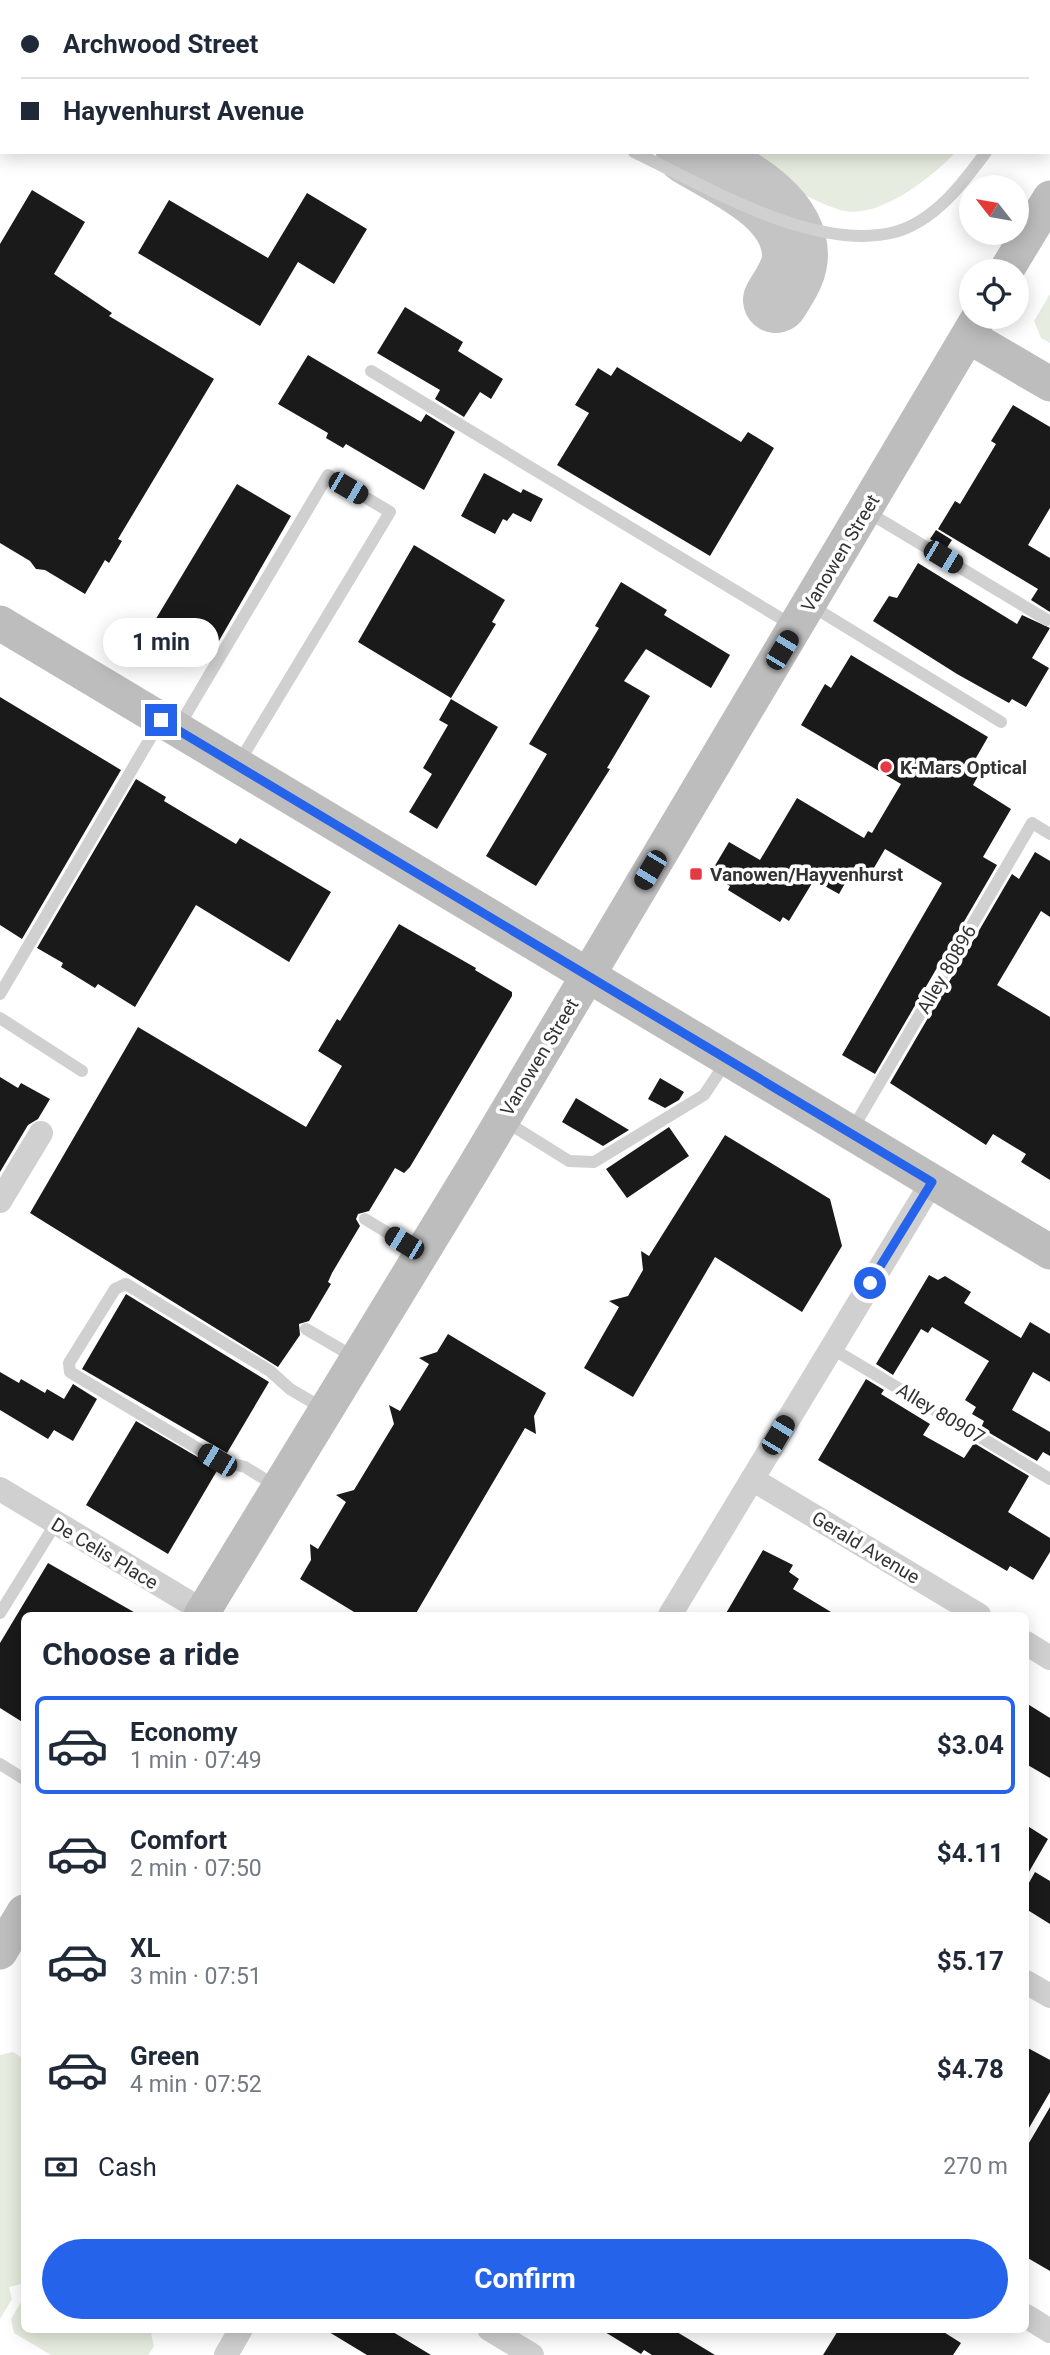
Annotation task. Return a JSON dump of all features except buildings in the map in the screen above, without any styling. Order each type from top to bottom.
[{"type":"main road","points":[[1013,259],[1050,198]]},
{"type":"main road","name":"Vanowen Street","points":[[206,1612],[972,329]]},
{"type":"main road","points":[[978,329],[1050,384]]},
{"type":"main road","points":[[0,623],[1050,1252]]},
{"type":"main road","points":[[0,1952],[21,1917]]},
{"type":"street","points":[[0,1201],[41,1133]]},
{"type":"street","points":[[672,1612],[932,1182]]},
{"type":"street","name":"Gerald Avenue","points":[[752,1479],[974,1612]]},
{"type":"street","name":"De Celis Place","points":[[0,1489],[202,1612]]},
{"type":"street","points":[[1029,1645],[1050,1658]]},
{"type":"street","points":[[1029,1984],[1050,1996]]},
{"type":"street","points":[[1029,2318],[1050,2330]]},
{"type":"street","points":[[226,2355],[239,2333]]},
{"type":"street","points":[[496,2333],[532,2355]]},
{"type":"lane","points":[[638,154],[784,221],[854,236],[896,232],[934,211],[960,186],[984,154]]},
{"type":"lane","points":[[371,372],[802,616],[1001,722]]},
{"type":"lane","points":[[0,994],[328,475],[390,512],[237,766]]},
{"type":"lane","points":[[866,511],[1047,620]]},
{"type":"lane","name":"Alley 80896","points":[[850,1133],[1032,823],[1050,834]]},
{"type":"lane","points":[[0,1018],[82,1071]]},
{"type":"lane","points":[[502,1119],[569,1161],[594,1162],[704,1095],[727,1060]]},
{"type":"lane","points":[[365,1219],[422,1254]]},
{"type":"lane","points":[[279,1488],[245,1467],[217,1460],[70,1372],[69,1363],[115,1289],[126,1284],[270,1371],[290,1389],[326,1411]]},
{"type":"lane","points":[[306,1329],[357,1359]]},
{"type":"lane","name":"Alley 80907","points":[[831,1348],[1050,1479]]},
{"type":"lane","points":[[0,1613],[56,1523]]},
{"type":"lane","points":[[0,1764],[21,1777]]},
{"type":"shaded area","points":[[740,154],[954,154],[903,195],[871,209],[855,212],[827,205],[787,184]]},
{"type":"shaded area","points":[[1050,294],[1050,343],[1041,338],[1034,321]]},
{"type":"shaded area","points":[[13,2052],[21,2057],[21,2284],[9,2287],[12,2299],[0,2319],[0,2055]]},
{"type":"shaded area","points":[[21,2302],[21,2333],[154,2333],[151,2334],[154,2346],[148,2355],[51,2355],[14,2333],[11,2319]]},
{"type":"taxiway","points":[[692,154],[756,193],[783,220],[792,237],[795,261],[776,300]]},
{"type":"place","name":"K-Mars Optical","points":[[886,767]]},
{"type":"place","name":"Vanowen/Hayvenhurst","points":[[696,874]]},
{"type":"route","points":[[161,720],[932,1182],[870,1283]]}]
